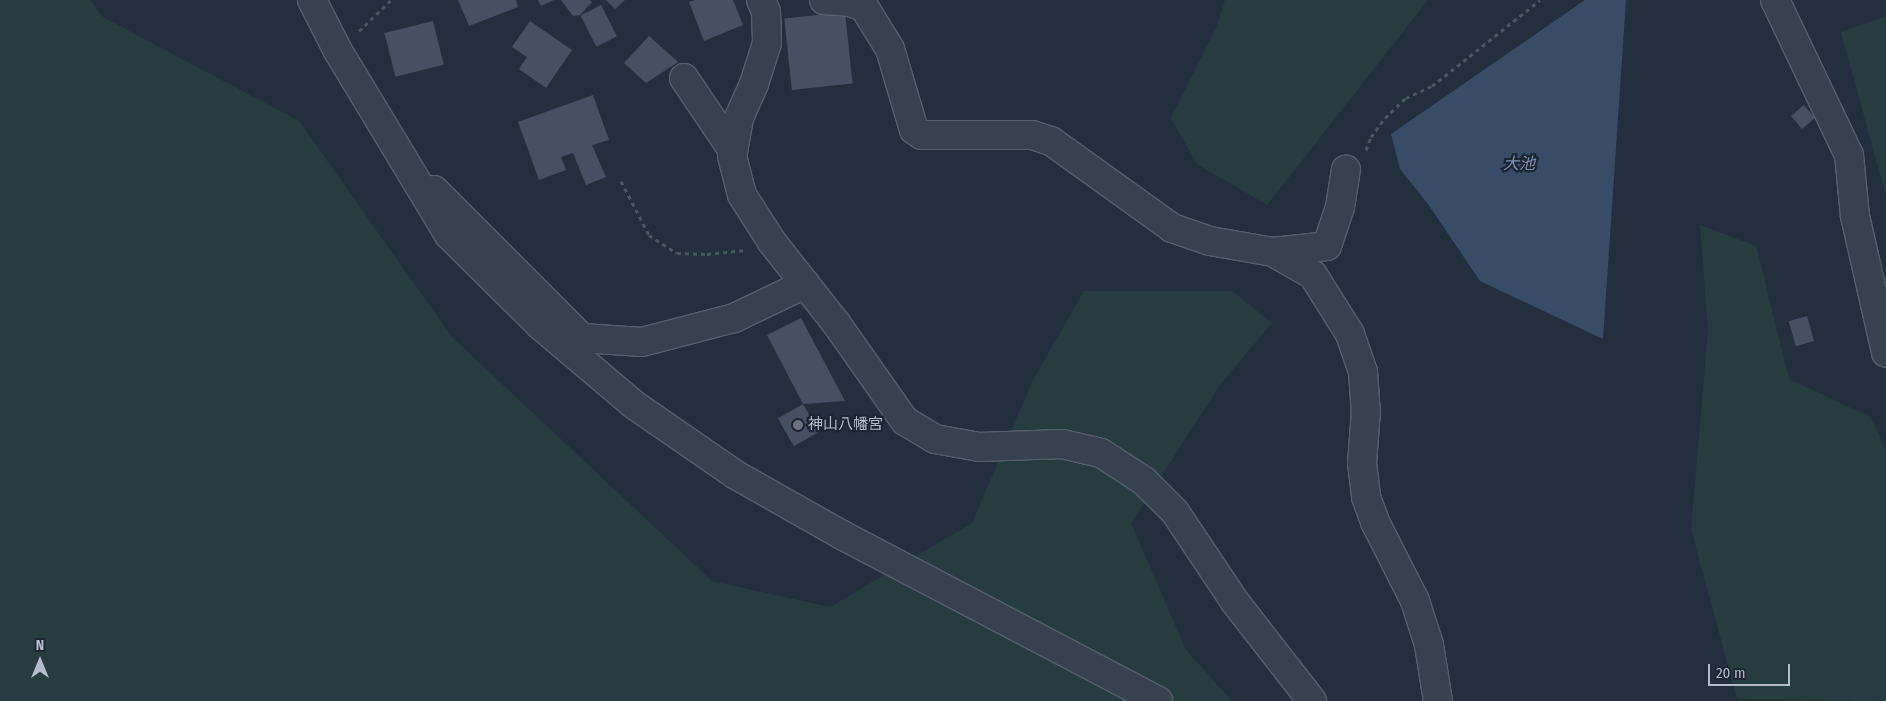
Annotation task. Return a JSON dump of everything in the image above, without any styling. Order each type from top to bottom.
[{"type":"street","points":[[312,0],[338,51],[449,235],[540,325],[633,404],[736,475],[842,535],[1158,701]]},
{"type":"street","points":[[761,0],[766,12],[767,43],[754,84],[739,118],[733,151],[742,195],[772,242],[905,421],[935,439],[978,447],[1062,444],[1101,453],[1144,481],[1175,512],[1234,602],[1312,701]]},
{"type":"street","points":[[824,0],[866,4],[890,49],[914,130],[922,135],[1032,135],[1051,141],[1172,228],[1210,241],[1273,252],[1327,246],[1340,207],[1346,169]]},
{"type":"street","points":[[1775,0],[1849,155],[1855,216],[1886,353]]},
{"type":"street","points":[[684,78],[733,151]]},
{"type":"street","points":[[402,158],[582,338],[642,342],[734,318],[805,284]]},
{"type":"street","points":[[1273,252],[1313,275],[1350,334],[1363,372],[1366,411],[1362,463],[1366,497],[1375,522],[1415,601],[1429,645],[1438,701]]},
{"type":"path","points":[[338,51],[391,0]]},
{"type":"path","points":[[1346,169],[1365,154],[1371,137],[1406,98],[1432,86],[1540,0]]},
{"type":"path","points":[[621,181],[649,235],[677,253],[742,251],[772,242]]},
{"type":"green space","points":[[0,0],[90,0],[103,17],[299,121],[452,337],[712,581],[830,607],[972,523],[1033,380],[1084,291],[1232,291],[1272,323],[1220,385],[1131,523],[1186,650],[1232,701],[0,701]]},
{"type":"green space","points":[[1225,0],[1428,0],[1267,205],[1197,164],[1171,118],[1217,26]]},
{"type":"green space","points":[[1886,16],[1886,196],[1841,32]]},
{"type":"green space","points":[[1700,225],[1756,246],[1789,379],[1870,417],[1886,448],[1886,701],[1737,699],[1691,529],[1708,331]]},
{"type":"water","name":"大池","points":[[1585,0],[1626,0],[1603,339],[1480,281],[1428,204],[1400,169],[1391,134]]},
{"type":"building","points":[[458,0],[516,0],[518,7],[469,26]]},
{"type":"building","points":[[538,0],[554,0],[541,6]]},
{"type":"building","points":[[561,0],[590,0],[592,2],[580,15],[573,16]]},
{"type":"building","points":[[606,0],[625,0],[615,9]]},
{"type":"building","points":[[695,0],[733,0],[743,25],[704,41],[689,2]]},
{"type":"building","points":[[601,5],[617,36],[596,47],[581,15]]},
{"type":"building","points":[[845,12],[853,84],[792,90],[784,18]]},
{"type":"building","points":[[433,21],[444,65],[395,77],[384,33]]},
{"type":"building","points":[[530,21],[572,50],[546,88],[519,69],[527,57],[512,47]]},
{"type":"building","points":[[649,36],[678,62],[646,83],[624,63]]},
{"type":"building","points":[[593,95],[609,140],[592,145],[606,177],[586,185],[573,153],[561,157],[566,170],[539,180],[518,122]]},
{"type":"building","points":[[1804,105],[1815,118],[1802,129],[1791,116]]},
{"type":"building","points":[[1807,316],[1814,341],[1796,346],[1789,321]]},
{"type":"building","points":[[801,318],[845,401],[803,404],[767,335]]},
{"type":"building","points":[[803,404],[819,432],[794,446],[778,418]]},
{"type":"place","name":"神山八幡宮","points":[[798,425]]}]
